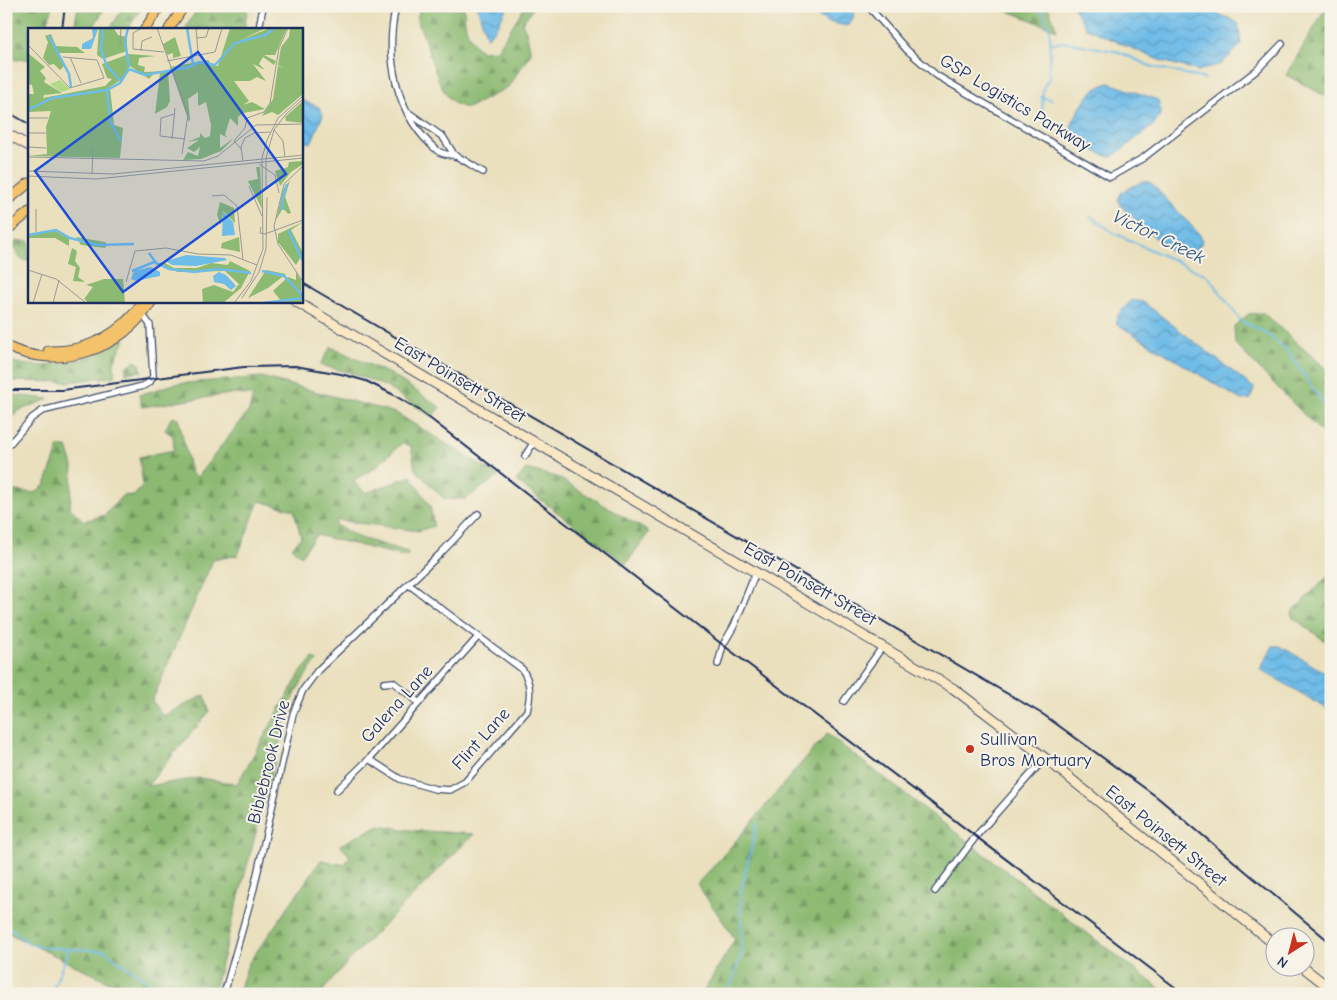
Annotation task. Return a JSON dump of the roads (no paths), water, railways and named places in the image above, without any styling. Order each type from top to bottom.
[{"type":"main road","points":[[146,28],[160,6]]},
{"type":"main road","points":[[170,28],[184,6]]},
{"type":"main road","points":[[6,133],[28,145]]},
{"type":"main road","points":[[6,202],[28,184]]},
{"type":"main road","points":[[6,231],[28,213]]},
{"type":"main road","name":"East Poinsett Street","points":[[297,302],[954,689],[1045,758],[1264,936]]},
{"type":"main road","points":[[6,340],[43,351],[79,348],[95,343],[117,330],[141,308]]},
{"type":"main road","points":[[6,346],[36,356],[60,357],[83,354],[120,336],[141,308]]},
{"type":"main road","points":[[1314,976],[1331,989]]},
{"type":"street","points":[[259,28],[263,6]]},
{"type":"street","points":[[396,6],[390,45],[393,69],[399,92],[417,129],[440,153],[455,156],[483,172]]},
{"type":"street","name":"GSP Logistics Parkway","points":[[868,6],[907,50],[936,75],[1110,177],[1142,158],[1257,70],[1282,44]]},
{"type":"street","points":[[408,111],[443,137],[455,156]]},
{"type":"street","points":[[6,448],[32,418],[42,411],[144,386],[150,382],[153,376],[152,334],[150,325],[141,308]]},
{"type":"street","points":[[525,456],[534,442]]},
{"type":"street","name":"Biblebrook Drive","points":[[224,994],[248,914],[297,702],[303,690],[318,670],[478,514]]},
{"type":"street","points":[[718,664],[723,645],[734,626],[756,572]]},
{"type":"street","name":"Flint Lane","points":[[369,759],[400,779],[435,789],[450,790],[465,782],[526,711],[530,697],[529,680],[522,669],[408,584]]},
{"type":"street","name":"Galena Lane","points":[[337,790],[369,759],[478,637]]},
{"type":"street","points":[[844,701],[883,646]]},
{"type":"street","points":[[384,683],[393,682],[418,702]]},
{"type":"street","points":[[935,891],[977,835],[1045,758]]},
{"type":"water","points":[[1135,5],[1203,11],[1238,23],[1241,45],[1221,64],[1198,71],[1159,60],[1086,28],[1073,6]]},
{"type":"water","points":[[477,6],[507,6],[498,25],[487,38]]},
{"type":"water","points":[[804,6],[851,6],[854,9],[853,19],[848,26],[827,22]]},
{"type":"water","points":[[1109,83],[1158,100],[1161,112],[1154,125],[1112,157],[1084,145],[1075,138],[1071,130],[1081,106],[1089,95],[1096,89]]},
{"type":"water","points":[[302,100],[319,107],[323,115],[311,143],[302,140]]},
{"type":"water","points":[[1141,182],[1150,182],[1200,235],[1202,242],[1195,252],[1187,257],[1171,252],[1121,206],[1118,200],[1121,193]]},
{"type":"water","points":[[1132,300],[1143,302],[1254,388],[1251,399],[1241,400],[1117,324],[1117,316]]},
{"type":"water","points":[[1273,646],[1280,646],[1331,676],[1331,711],[1260,669]]},
{"type":"waterway","name":"Victor Creek","points":[[1039,6],[1050,29],[1049,78],[1043,88],[1042,111]]},
{"type":"waterway","points":[[1050,43],[1066,42],[1119,52],[1150,66],[1205,79]]},
{"type":"waterway","points":[[1041,97],[1052,100]]},
{"type":"waterway","name":"Victor Creek","points":[[1090,216],[1114,233],[1208,276],[1241,321],[1262,331],[1287,350],[1331,415]]},
{"type":"waterway","points":[[728,994],[742,952],[740,895],[757,824]]},
{"type":"waterway","points":[[6,924],[29,944],[40,947],[105,951],[150,983],[176,994]]},
{"type":"waterway","points":[[51,994],[69,950]]},
{"type":"railway","points":[[62,28],[65,6]]},
{"type":"railway","points":[[6,111],[28,123]]},
{"type":"railway","points":[[302,283],[1044,715],[1157,797],[1331,943]]},
{"type":"railway","points":[[6,390],[62,390],[244,367],[295,366],[341,374],[366,381],[392,394],[419,410],[723,645],[1184,994]]},
{"type":"place","name":"Sullivan Bros Mortuary","points":[[970,749]]}]
